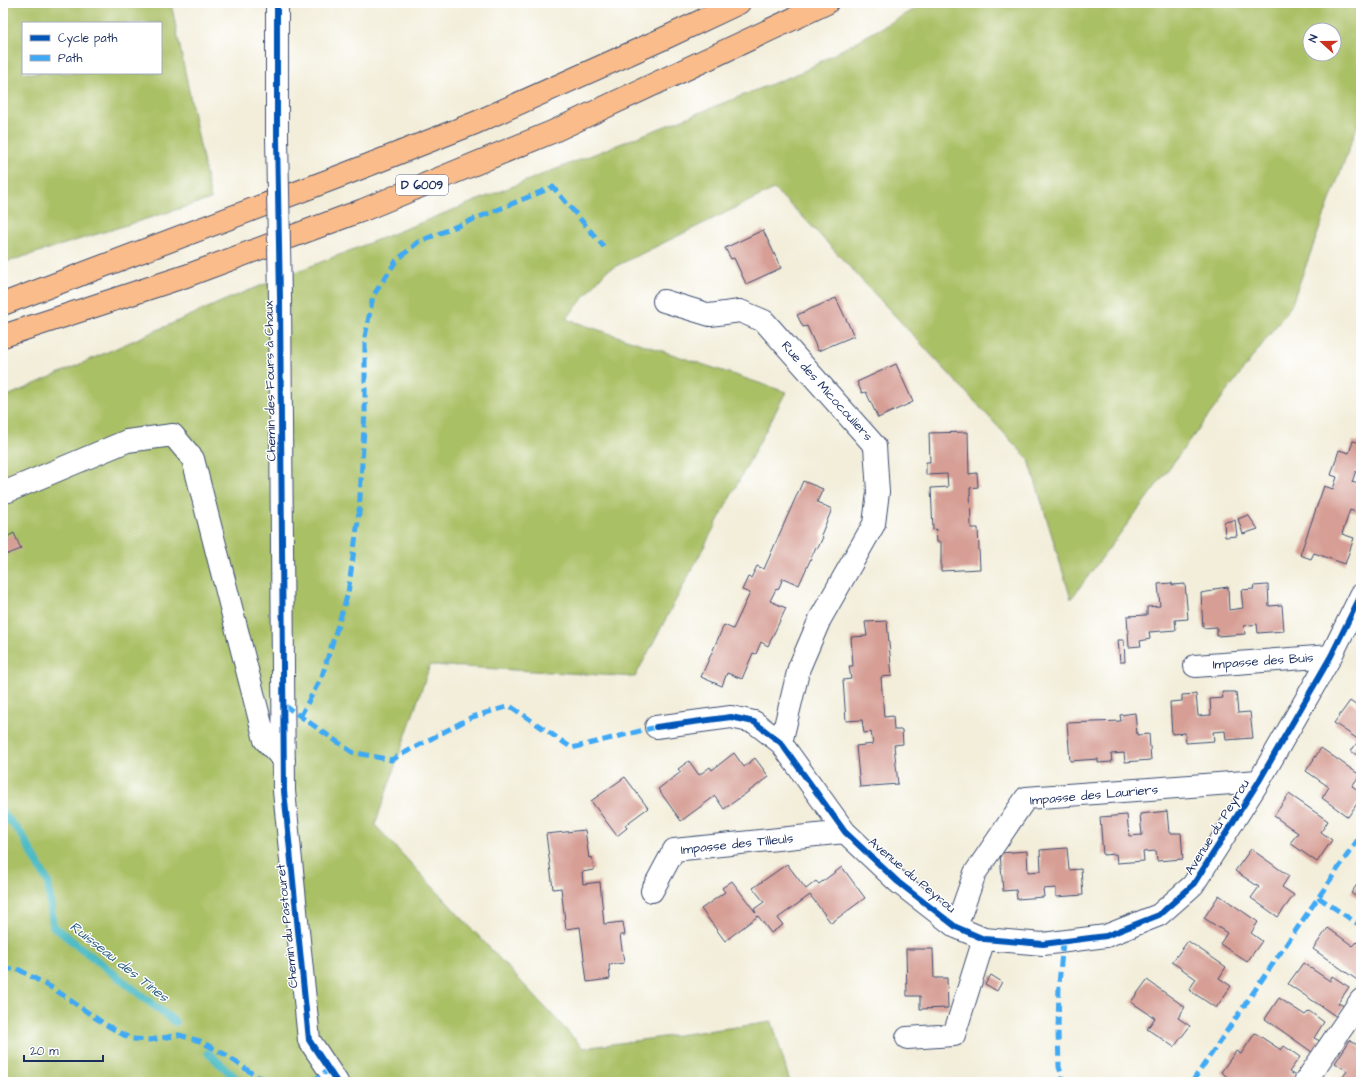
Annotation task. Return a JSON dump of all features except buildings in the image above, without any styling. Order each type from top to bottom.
[{"type":"main road","name":"D 6009","points":[[3,304],[336,178],[475,123],[739,3]]},
{"type":"main road","name":"D 6009","points":[[3,336],[186,276],[363,210],[552,132],[828,3]]},
{"type":"street","name":"Chemin des Fours à Chaux","points":[[277,3],[277,138],[284,760]]},
{"type":"street","name":"Rue des Micocouliers","points":[[664,300],[710,315],[740,311],[764,321],[876,446],[878,492],[874,524],[814,633],[800,668],[781,742]]},
{"type":"street","points":[[8,491],[127,441],[173,435],[193,459],[265,740],[284,760]]},
{"type":"street","name":"Avenue du Peyrou","points":[[656,727],[731,716],[754,722],[781,742],[845,832],[898,882],[956,927],[984,939],[1043,944],[1106,936],[1158,915],[1193,885],[1259,781],[1331,656],[1361,595]]},
{"type":"street","name":"Impasse des Buis","points":[[1195,666],[1331,656]]},
{"type":"street","name":"Chemin du Pastouret","points":[[284,760],[284,791],[309,1040],[337,1082]]},
{"type":"street","name":"Impasse des Lauriers","points":[[956,927],[975,873],[1026,798],[1259,781]]},
{"type":"street","name":"Impasse des Tilleuls","points":[[652,891],[674,850],[845,832]]},
{"type":"street","points":[[907,1038],[954,1034],[984,939]]},
{"type":"street","points":[[1305,1082],[1361,1000]]},
{"type":"green space","points":[[3,3],[171,3],[211,199],[3,263]]},
{"type":"green space","points":[[926,3],[1361,3],[1361,116],[1291,306],[1071,599],[1029,460],[805,219],[774,189],[606,271],[566,319],[786,392],[635,677],[430,665],[375,825],[583,1048],[772,1022],[790,1082],[3,1082],[3,398],[230,298],[802,72]]},
{"type":"waterway","name":"Ruisseau des Tines","points":[[3,813],[22,835],[48,882],[53,926],[175,1022]]},
{"type":"waterway","name":"Ruisseau des Tines","points":[[208,1053],[240,1082]]},
{"type":"marked path","points":[[300,717],[322,676],[348,593],[359,513],[365,411],[365,337],[373,296],[396,261],[418,242],[553,187],[604,247]]},
{"type":"marked path","points":[[284,705],[352,752],[391,760],[472,717],[510,706],[572,748],[656,727]]},
{"type":"marked path","points":[[1192,1082],[1361,835]]},
{"type":"marked path","points":[[1318,897],[1361,926]]},
{"type":"marked path","points":[[1063,942],[1059,984],[1058,1031],[1059,1067],[1064,1082]]},
{"type":"marked path","points":[[3,970],[16,968],[54,989],[103,1023],[131,1039],[150,1040],[179,1035],[200,1041],[226,1055],[256,1076],[274,1082]]},
{"type":"marked path","points":[[311,1082],[329,1070]]},
{"type":"cycle path","points":[[277,3],[284,791],[309,1040],[337,1082]]},
{"type":"cycle path","points":[[656,727],[731,717],[754,722],[781,743],[845,832],[898,882],[956,927],[984,939],[1043,944],[1106,936],[1159,915],[1193,885],[1259,781],[1331,656],[1361,595]]}]
